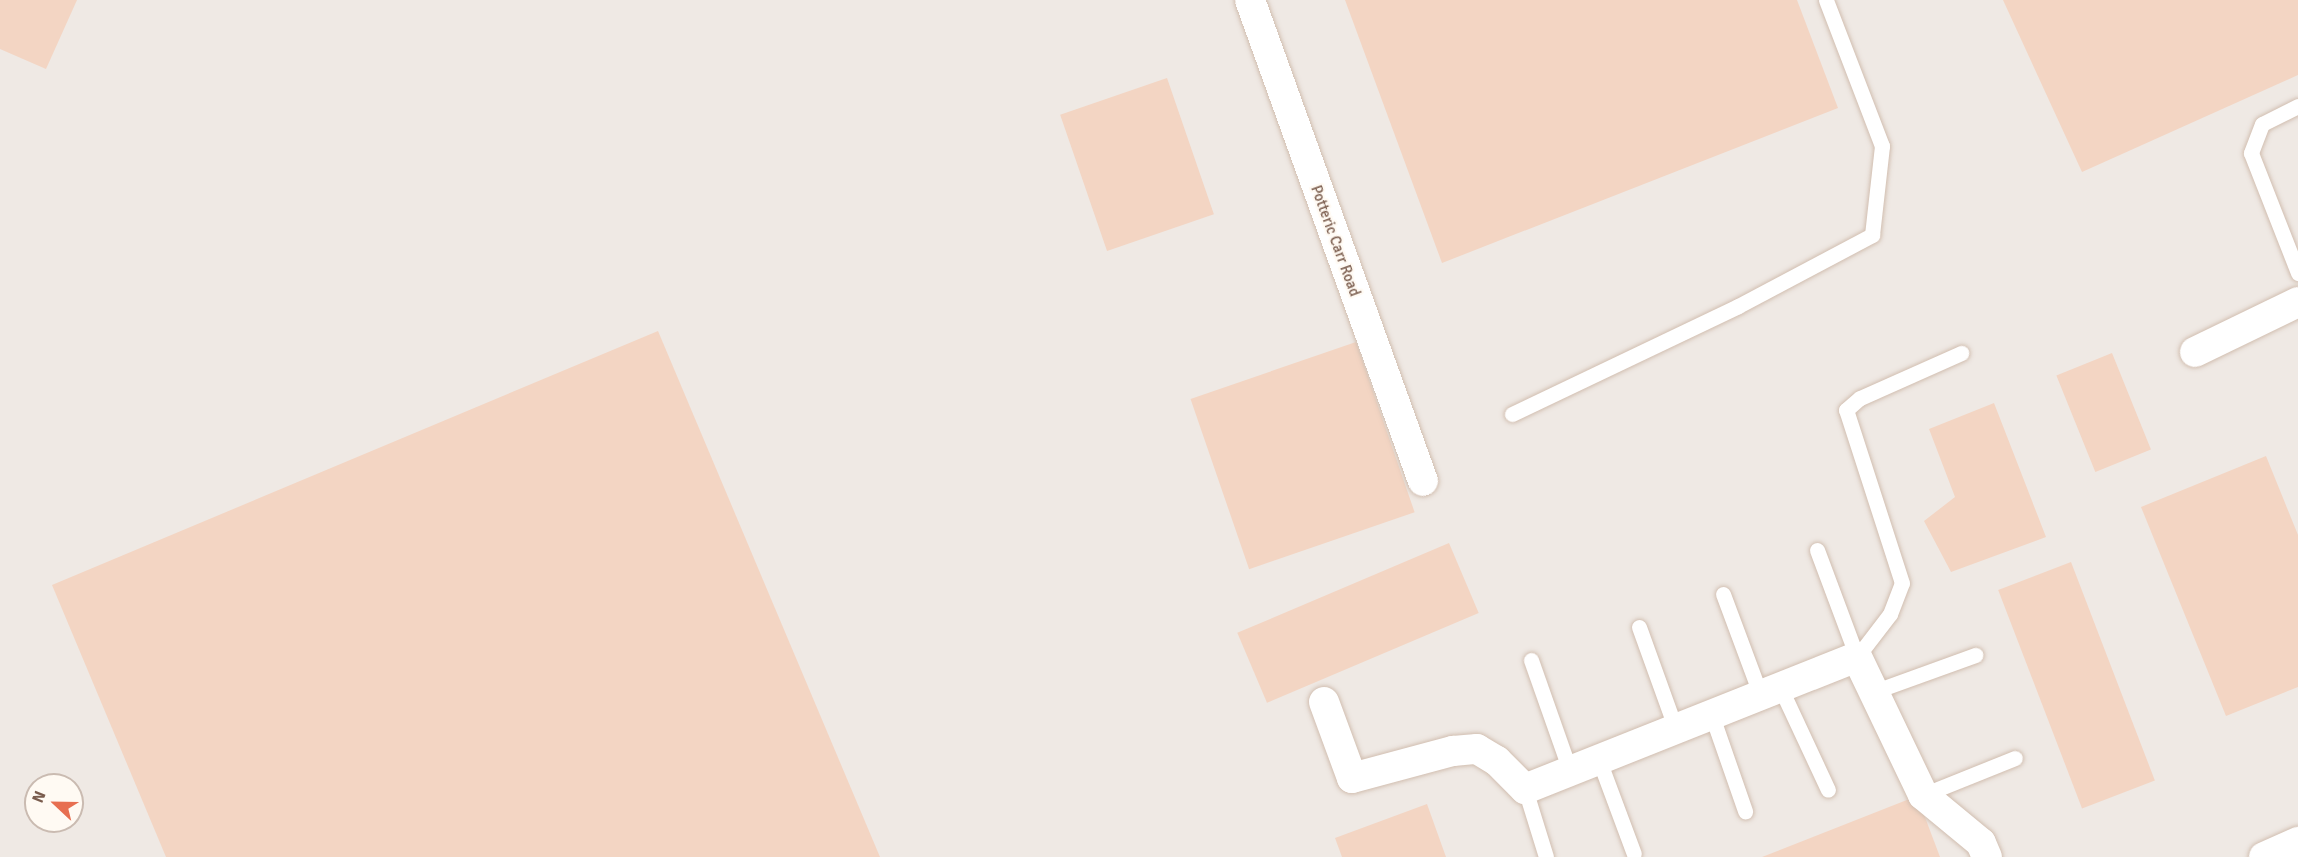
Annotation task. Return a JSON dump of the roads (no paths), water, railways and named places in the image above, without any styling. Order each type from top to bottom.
[{"type":"street","name":"Potteric Carr Road","points":[[1250,0],[1423,481]]},
{"type":"street","points":[[2195,352],[2298,302]]},
{"type":"street","points":[[1324,702],[1352,778],[1453,751],[1477,749],[1497,761],[1525,789],[1857,657],[1923,795],[1981,843],[1987,857]]},
{"type":"street","points":[[2264,857],[2298,842]]},
{"type":"lane","points":[[1512,414],[1738,306],[1872,235],[1881,147],[1826,0]]},
{"type":"lane","points":[[2298,106],[2262,124],[2251,153],[2298,273]]},
{"type":"lane","points":[[1857,657],[1890,614],[1902,583],[1846,410],[1860,398],[1961,353]]},
{"type":"lane","points":[[1817,550],[1857,657]]},
{"type":"lane","points":[[1723,594],[1771,692],[1828,790]]},
{"type":"lane","points":[[1639,627],[1676,730]]},
{"type":"lane","points":[[1874,692],[1975,655]]},
{"type":"lane","points":[[1531,660],[1570,771]]},
{"type":"lane","points":[[1712,716],[1745,811]]},
{"type":"lane","points":[[1923,795],[2015,758]]},
{"type":"lane","points":[[1599,760],[1634,854]]},
{"type":"lane","points":[[1525,789],[1546,857]]}]
